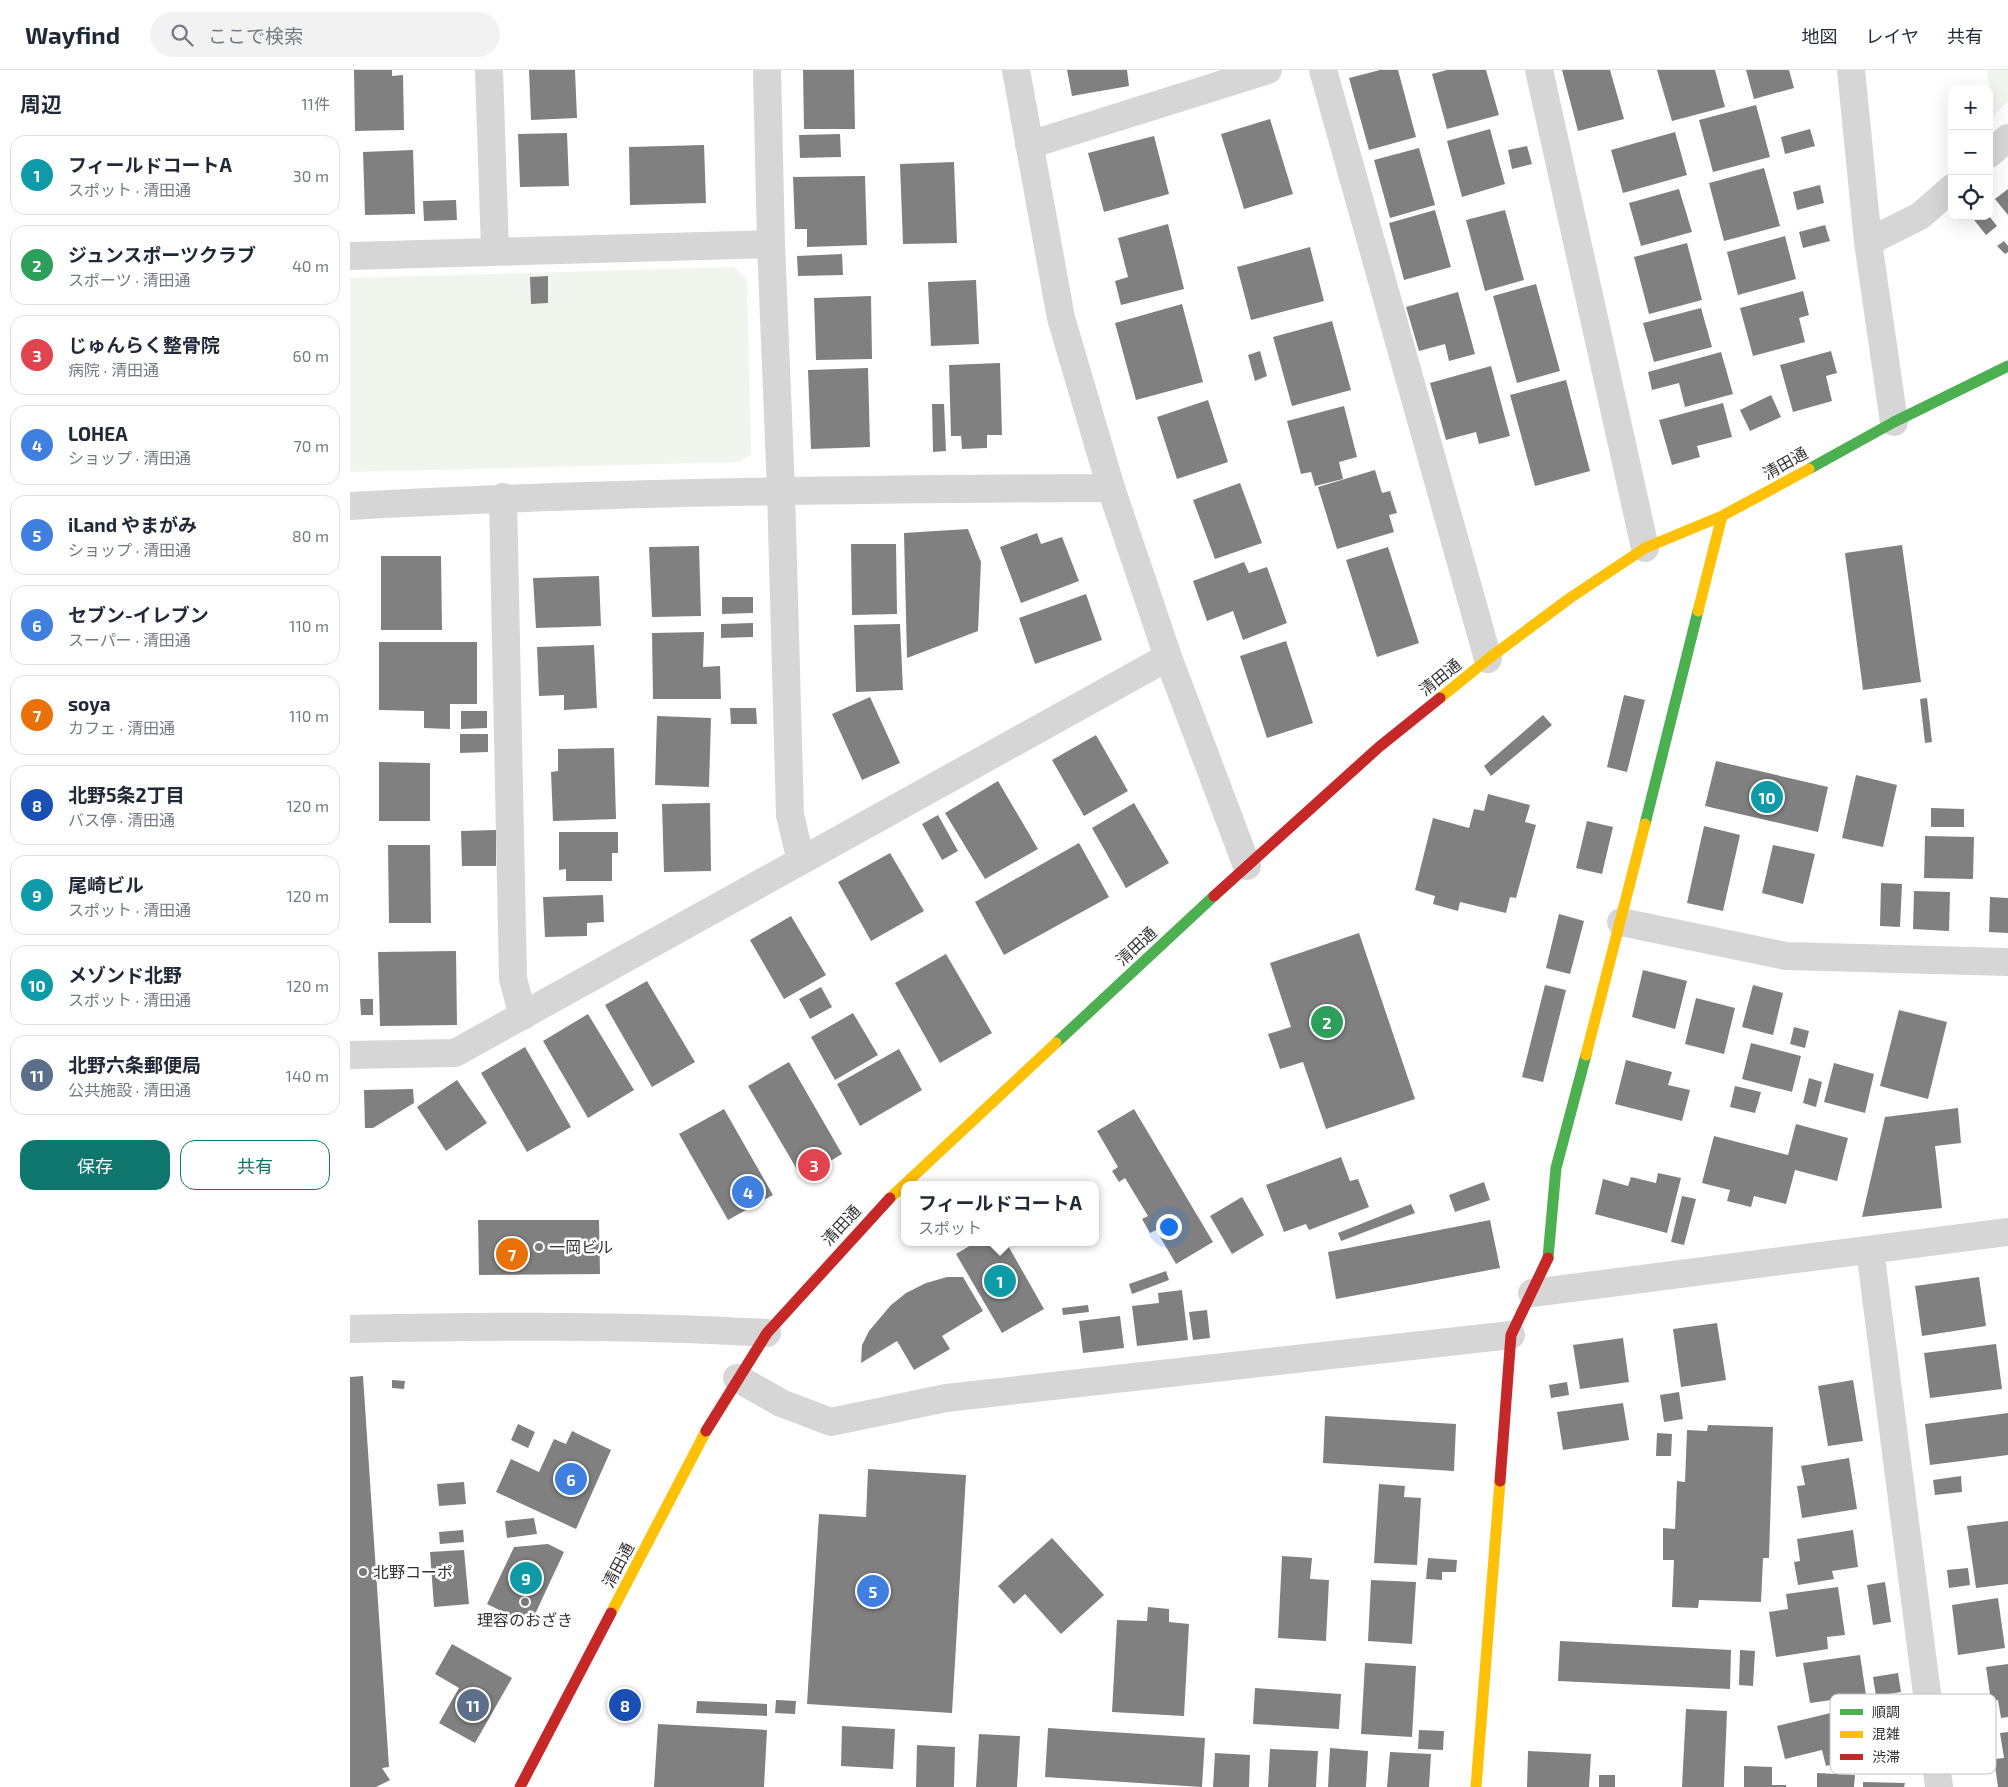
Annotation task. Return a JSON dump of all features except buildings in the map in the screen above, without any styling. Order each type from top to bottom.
[{"type":"street","points":[[489,70],[495,250]]},
{"type":"street","points":[[767,70],[790,815],[801,861]]},
{"type":"street","points":[[1016,70],[1061,318],[1111,488],[1168,657],[1246,866]]},
{"type":"street","points":[[1029,145],[1268,70]]},
{"type":"street","points":[[1323,70],[1488,659]]},
{"type":"street","points":[[1539,70],[1645,548]]},
{"type":"street","points":[[1851,70],[1868,242],[1894,422]]},
{"type":"street","points":[[1993,151],[2008,138]]},
{"type":"street","points":[[1868,242],[1920,216],[1948,192]]},
{"type":"street","points":[[350,256],[495,250],[771,244]]},
{"type":"street","name":"清田通","points":[[908,1181],[1246,866],[1378,748],[1488,659],[1570,598],[1645,548],[1722,516],[1894,422],[2008,366]]},
{"type":"street","points":[[350,506],[504,497],[781,490],[1111,488]]},
{"type":"street","points":[[504,497],[514,979],[523,1016]]},
{"type":"street","points":[[1476,1787],[1511,1335],[1548,1259],[1556,1168],[1622,922],[1722,516]]},
{"type":"street","points":[[350,1055],[455,1052],[1168,657]]},
{"type":"street","points":[[1622,922],[1786,956],[2008,962]]},
{"type":"street","name":"清田通","points":[[525,1785],[714,1416],[737,1378],[767,1333],[878,1209],[901,1188]]},
{"type":"street","points":[[1532,1292],[2008,1232]]},
{"type":"street","points":[[1870,1250],[1927,1694]]},
{"type":"street","points":[[350,1329],[474,1327],[692,1328],[767,1333]]},
{"type":"street","points":[[737,1378],[781,1403],[831,1422],[946,1398],[1511,1335]]},
{"type":"street","points":[[1937,1774],[1939,1787]]},
{"type":"shaded area","points":[[1987,70],[2008,70],[2008,102],[1993,116],[1993,85],[1989,85]]},
{"type":"shaded area","points":[[734,267],[747,280],[751,454],[739,462],[350,472],[350,278]]},
{"type":"traffic: fast","points":[[1809,469],[1894,422],[2008,366]]},
{"type":"traffic: fast","points":[[1645,824],[1698,611]]},
{"type":"traffic: fast","points":[[1056,1043],[1214,896]]},
{"type":"traffic: fast","points":[[1548,1258],[1556,1168],[1586,1055]]},
{"type":"traffic: slow","points":[[1440,698],[1488,659],[1570,598],[1645,548],[1722,516],[1809,469]]},
{"type":"traffic: slow","points":[[1698,611],[1722,516]]},
{"type":"traffic: slow","points":[[1586,1055],[1645,824]]},
{"type":"traffic: slow","points":[[908,1181],[1056,1043]]},
{"type":"traffic: slow","points":[[890,1198],[901,1188]]},
{"type":"traffic: slow","points":[[611,1613],[706,1431]]},
{"type":"traffic: slow","points":[[1476,1787],[1500,1481]]},
{"type":"traffic: jam","points":[[1214,896],[1379,747],[1440,698]]},
{"type":"traffic: jam","points":[[706,1431],[767,1333],[890,1198]]},
{"type":"traffic: jam","points":[[1500,1481],[1511,1335],[1548,1258]]},
{"type":"traffic: jam","points":[[520,1787],[611,1613]]},
{"type":"place","name":"メゾンド北野","points":[[1767,797]]},
{"type":"place","name":"ジュンスポーツクラブ","points":[[1327,1022]]},
{"type":"place","name":"じゅんらく整骨院","points":[[814,1165]]},
{"type":"place","name":"LOHEA","points":[[748,1192]]},
{"type":"place","name":"一岡ビル","points":[[539,1247]]},
{"type":"place","name":"soya","points":[[512,1254]]},
{"type":"place","name":"フィールドコートA","points":[[1000,1281]]},
{"type":"place","name":"セブン-イレブン","points":[[571,1479]]},
{"type":"place","name":"北野コーポ","points":[[363,1572]]},
{"type":"place","name":"尾崎ビル","points":[[526,1578]]},
{"type":"place","name":"iLand やまがみ","points":[[873,1591]]},
{"type":"place","name":"理容のおざき","points":[[525,1602]]},
{"type":"place","name":"北野六条郵便局","points":[[473,1705]]},
{"type":"place","name":"北野5条2丁目","points":[[625,1705]]}]
